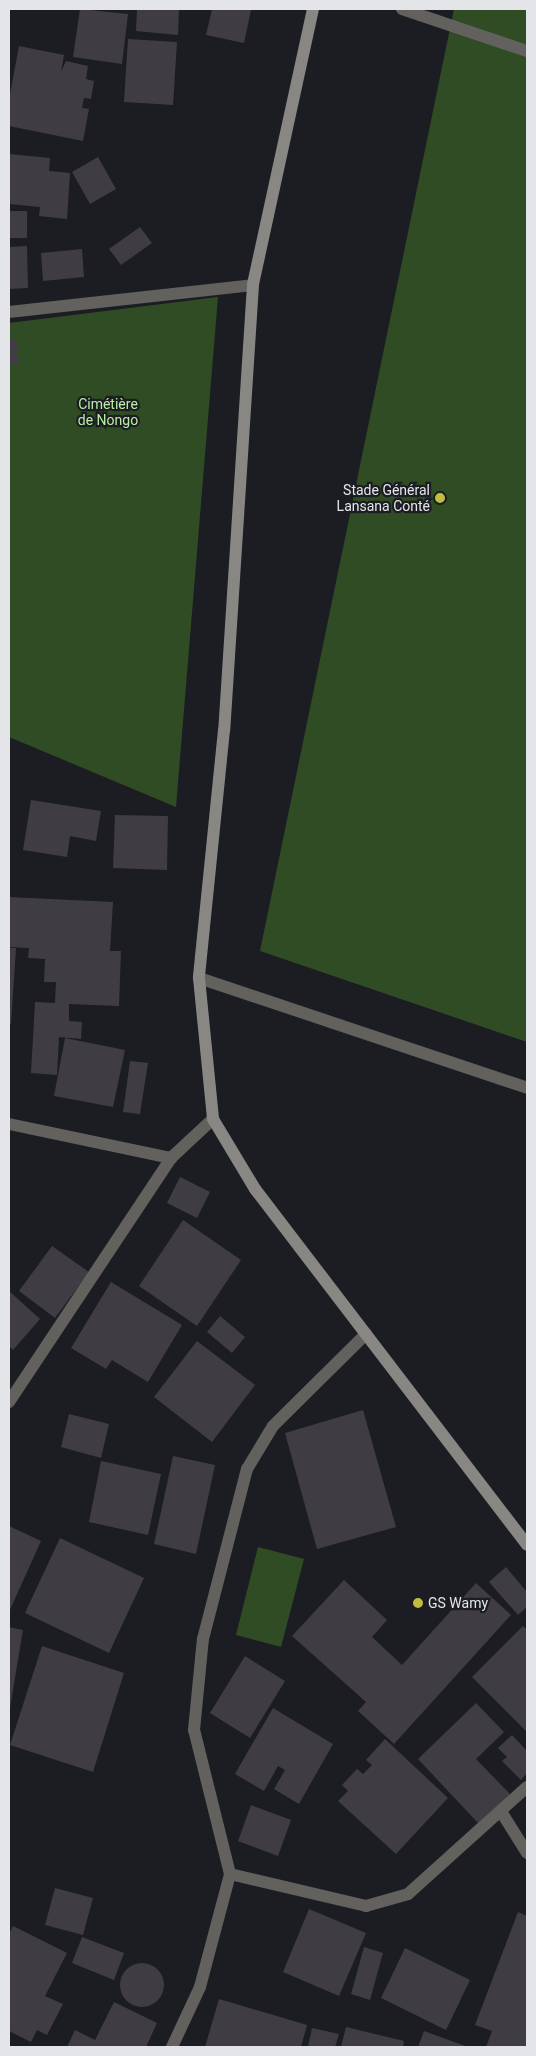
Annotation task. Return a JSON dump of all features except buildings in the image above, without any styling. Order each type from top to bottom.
[{"type":"street","points":[[313,9],[253,285],[224,730],[199,978],[213,1119],[255,1189],[527,1545]]},
{"type":"street","points":[[402,9],[527,51]]},
{"type":"street","points":[[9,312],[253,285]]},
{"type":"street","points":[[199,978],[527,1088]]},
{"type":"street","points":[[9,1402],[171,1158],[213,1119]]},
{"type":"street","points":[[9,1124],[171,1158]]},
{"type":"street","points":[[172,2047],[200,1987],[230,1874],[194,1730],[206,1630],[247,1468],[273,1426],[366,1334]]},
{"type":"street","points":[[230,1874],[366,1906],[408,1894],[502,1814],[527,1787]]},
{"type":"street","points":[[502,1814],[527,1854]]},
{"type":"green space","name":"Stade Général Lansana Conté","points":[[454,9],[527,9],[527,1042],[260,951]]},
{"type":"green space","name":"Cimétière de Nongo","points":[[218,297],[176,807],[9,737],[9,323]]},
{"type":"green space","points":[[258,1547],[304,1559],[281,1647],[236,1635]]},
{"type":"place","name":"Stade Général Lansana Conté","points":[[440,498]]},
{"type":"place","name":"GS Wamy","points":[[418,1603]]}]
